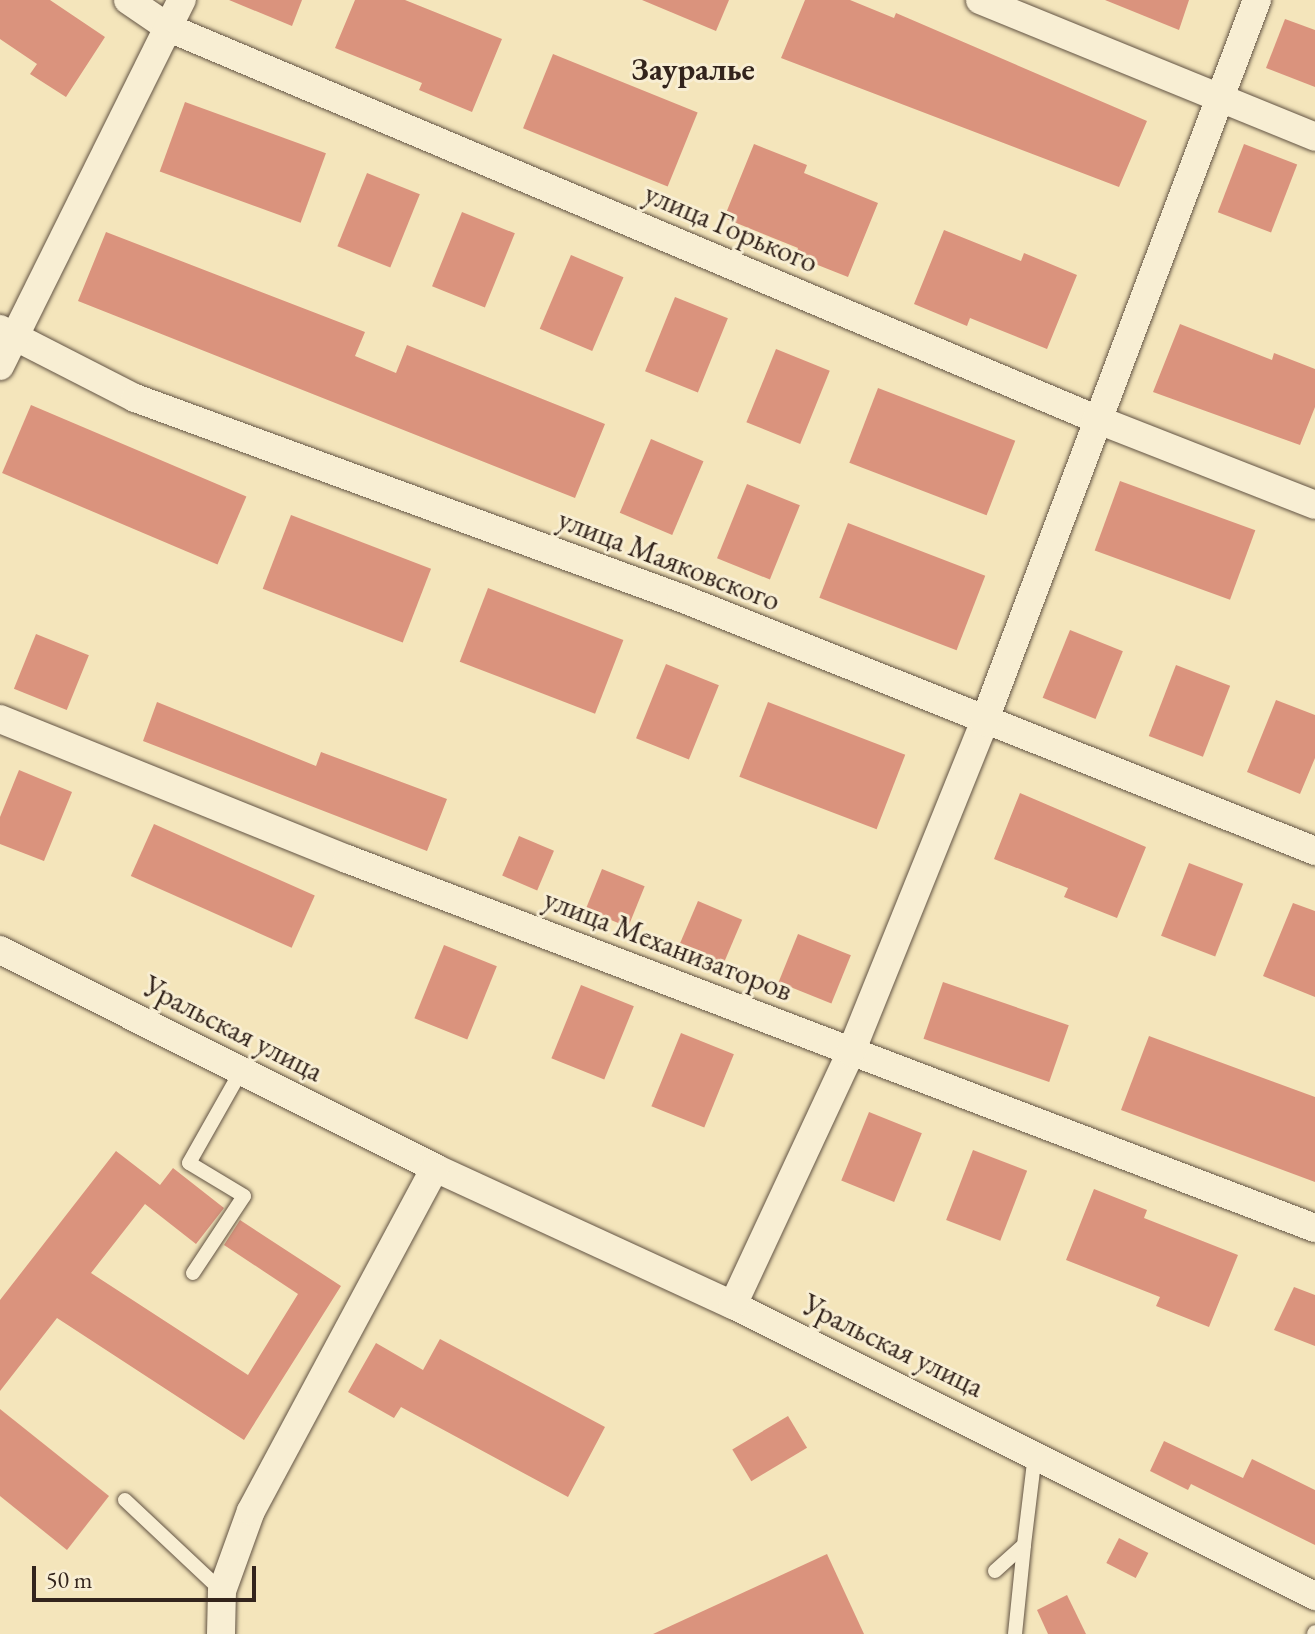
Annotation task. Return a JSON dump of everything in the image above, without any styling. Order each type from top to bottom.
[{"type":"street","name":"улица Горького","points":[[128,0],[169,28],[1096,419],[1315,505]]},
{"type":"street","points":[[0,366],[7,334],[182,0]]},
{"type":"street","points":[[980,0],[1315,137]]},
{"type":"street","points":[[733,1305],[851,1052],[984,722],[1217,98],[1257,0]]},
{"type":"street","name":"улица Маяковского","points":[[7,334],[135,398],[681,598],[984,722],[1315,851]]},
{"type":"street","name":"улица Механизаторов","points":[[0,719],[851,1052],[1315,1228]]},
{"type":"street","name":"Уральская улица","points":[[0,950],[435,1168],[733,1305],[1315,1596]]},
{"type":"street","points":[[221,1634],[222,1591],[251,1511],[435,1168]]},
{"type":"lane","points":[[193,1273],[244,1196],[189,1163],[241,1071]]},
{"type":"lane","points":[[1015,1634],[1035,1454]]},
{"type":"lane","points":[[125,1500],[222,1591]]},
{"type":"lane","points":[[995,1571],[1024,1545]]},
{"type":"building","points":[[0,0],[50,0],[105,37],[66,97],[30,74],[37,64],[0,39]]},
{"type":"building","points":[[229,0],[302,0],[292,26]]},
{"type":"building","points":[[355,0],[405,0],[502,39],[472,112],[419,90],[422,83],[335,48]]},
{"type":"building","points":[[642,0],[729,0],[716,31]]},
{"type":"building","points":[[805,0],[850,0],[894,18],[896,13],[1147,121],[1119,187],[781,58]]},
{"type":"building","points":[[1105,0],[1189,0],[1179,30]]},
{"type":"building","points":[[1285,19],[1315,30],[1315,87],[1266,68]]},
{"type":"building","points":[[553,54],[698,112],[668,187],[523,128]]},
{"type":"building","points":[[185,102],[326,153],[301,223],[160,172]]},
{"type":"building","points":[[754,144],[807,165],[804,173],[878,203],[848,277],[795,256],[798,248],[724,218]]},
{"type":"building","points":[[1244,144],[1297,164],[1271,233],[1218,212]]},
{"type":"building","points":[[367,173],[420,194],[390,268],[337,246]]},
{"type":"building","points":[[462,212],[515,233],[485,308],[432,286]]},
{"type":"building","points":[[944,230],[1021,261],[1024,253],[1077,275],[1047,349],[970,318],[967,326],[914,304]]},
{"type":"building","points":[[106,232],[365,332],[355,356],[396,373],[407,345],[605,424],[575,498],[78,301]]},
{"type":"building","points":[[571,255],[623,277],[592,351],[540,329]]},
{"type":"building","points":[[675,297],[728,318],[698,393],[645,371]]},
{"type":"building","points":[[1180,324],[1272,360],[1274,353],[1315,369],[1315,407],[1300,445],[1153,392]]},
{"type":"building","points":[[776,349],[830,371],[800,444],[746,422]]},
{"type":"building","points":[[878,388],[1015,441],[987,515],[849,463]]},
{"type":"building","points":[[31,405],[246,496],[217,565],[2,473]]},
{"type":"building","points":[[651,439],[703,461],[672,535],[620,513]]},
{"type":"building","points":[[1120,481],[1255,530],[1230,600],[1095,551]]},
{"type":"building","points":[[747,484],[800,505],[770,580],[717,558]]},
{"type":"building","points":[[291,515],[431,569],[403,643],[263,589]]},
{"type":"building","points":[[848,523],[985,576],[957,650],[819,598]]},
{"type":"building","points":[[488,588],[623,640],[595,714],[460,662]]},
{"type":"building","points":[[1070,630],[1123,651],[1096,719],[1043,698]]},
{"type":"building","points":[[36,634],[89,655],[67,710],[14,689]]},
{"type":"building","points":[[666,664],[719,685],[689,760],[636,738]]},
{"type":"building","points":[[1176,665],[1230,686],[1203,757],[1149,736]]},
{"type":"building","points":[[1276,700],[1315,715],[1315,758],[1300,794],[1247,772]]},
{"type":"building","points":[[157,702],[316,766],[321,752],[447,799],[427,851],[143,741]]},
{"type":"building","points":[[768,702],[905,755],[877,829],[739,777]]},
{"type":"building","points":[[19,770],[72,792],[44,861],[0,844],[0,817]]},
{"type":"building","points":[[1020,793],[1146,847],[1117,918],[1064,897],[1068,888],[994,859]]},
{"type":"building","points":[[154,824],[315,896],[292,948],[131,876]]},
{"type":"building","points":[[519,836],[554,851],[537,890],[502,876]]},
{"type":"building","points":[[1189,863],[1243,884],[1215,957],[1161,936]]},
{"type":"building","points":[[602,869],[645,886],[628,927],[586,910]]},
{"type":"building","points":[[698,901],[742,920],[723,966],[678,947]]},
{"type":"building","points":[[1293,903],[1315,911],[1315,997],[1263,976]]},
{"type":"building","points":[[798,934],[851,955],[831,1004],[779,982]]},
{"type":"building","points":[[444,945],[497,966],[467,1040],[414,1018]]},
{"type":"building","points":[[943,982],[1069,1025],[1049,1082],[923,1039]]},
{"type":"building","points":[[581,985],[634,1006],[604,1080],[551,1058]]},
{"type":"building","points":[[681,1033],[734,1054],[704,1128],[651,1106]]},
{"type":"building","points":[[1149,1036],[1315,1097],[1315,1182],[1121,1110]]},
{"type":"building","points":[[869,1112],[922,1133],[894,1202],[841,1181]]},
{"type":"building","points":[[973,1150],[1027,1171],[1000,1241],[946,1220]]},
{"type":"building","points":[[116,1151],[160,1185],[173,1168],[224,1208],[196,1244],[145,1204],[91,1273],[248,1375],[298,1294],[224,1245],[240,1220],[341,1286],[244,1440],[57,1318],[0,1391],[0,1300]]},
{"type":"building","points":[[1094,1189],[1147,1210],[1144,1218],[1238,1255],[1209,1327],[1156,1306],[1160,1297],[1066,1260]]},
{"type":"building","points":[[1294,1287],[1315,1295],[1315,1346],[1274,1330]]},
{"type":"building","points":[[440,1339],[605,1427],[568,1497],[401,1407],[394,1418],[348,1392],[376,1343],[423,1370]]},
{"type":"building","points":[[0,1409],[109,1496],[67,1550],[0,1496]]},
{"type":"building","points":[[788,1416],[807,1448],[751,1481],[732,1449]]},
{"type":"building","points":[[1164,1441],[1243,1478],[1252,1459],[1315,1490],[1315,1545],[1191,1484],[1188,1490],[1150,1471]]},
{"type":"building","points":[[1119,1538],[1148,1553],[1136,1578],[1106,1563]]},
{"type":"building","points":[[827,1554],[864,1634],[653,1634]]},
{"type":"building","points":[[1067,1595],[1086,1634],[1048,1634],[1037,1610]]},
{"type":"district","name":"Зауралье","points":[[693,69]]}]
